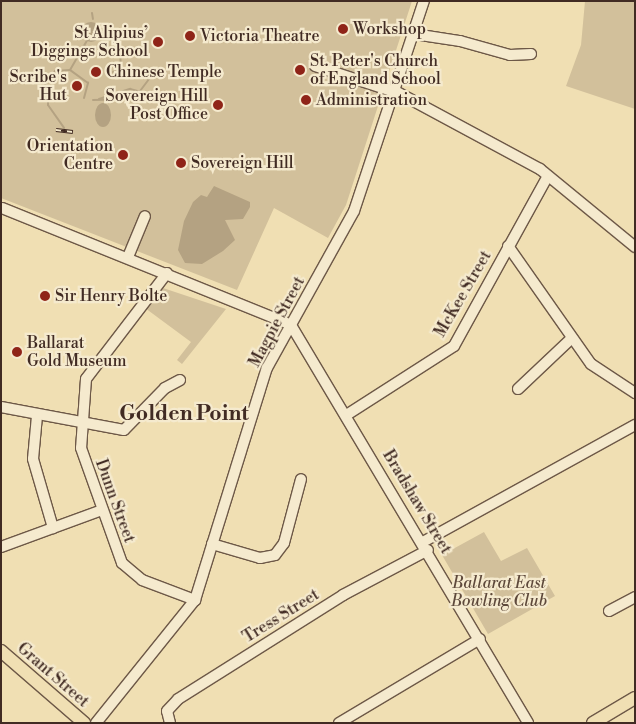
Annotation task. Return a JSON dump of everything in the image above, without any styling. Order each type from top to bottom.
[{"type":"main road","name":"Grant Street","points":[[1,651],[81,722]]},
{"type":"main road","points":[[593,723],[635,698]]},
{"type":"street","name":"Magpie Street","points":[[96,723],[195,600],[265,374],[354,211],[424,1]]},
{"type":"street","points":[[414,34],[460,41],[510,55],[531,54]]},
{"type":"street","points":[[315,66],[395,91],[548,176],[635,247]]},
{"type":"street","name":"McKee Street","points":[[348,414],[454,346],[548,176]]},
{"type":"street","points":[[1,207],[128,257],[165,274]]},
{"type":"street","points":[[128,257],[145,216]]},
{"type":"street","points":[[508,246],[594,367],[635,394]]},
{"type":"street","points":[[116,253],[291,325]]},
{"type":"street","name":"Dunn Street","points":[[165,274],[86,379],[82,422],[83,458],[124,566],[142,580],[195,600]]},
{"type":"street","name":"Bradshaw Street","points":[[291,325],[348,414],[528,723]]},
{"type":"street","points":[[518,388],[572,338]]},
{"type":"street","points":[[1,407],[37,416],[128,429],[163,389],[180,380]]},
{"type":"street","points":[[37,416],[34,465],[53,528]]},
{"type":"street","name":"Tress Street","points":[[170,723],[168,709],[178,699],[343,595],[635,425]]},
{"type":"street","points":[[212,544],[260,558],[271,557],[284,543],[301,479]]},
{"type":"street","points":[[1,547],[102,510]]},
{"type":"street","points":[[609,611],[635,597]]},
{"type":"street","points":[[339,723],[480,639]]},
{"type":"green space","name":"Sovereign Hill","points":[[1,1],[412,1],[346,205],[328,238],[274,208],[237,290],[1,198]]},
{"type":"green space","points":[[585,1],[635,1],[635,109],[566,86],[581,45]]},
{"type":"green space","points":[[163,288],[226,309],[182,364],[177,360],[191,342],[145,308]]},
{"type":"green space","name":"Ballarat East Bowling Club","points":[[484,532],[501,561],[527,548],[555,596],[488,634],[442,555]]},
{"type":"shaded area","points":[[87,22],[95,22],[101,28],[101,36],[95,42],[87,42],[81,36],[81,28]]},
{"type":"shaded area","points":[[214,186],[250,202],[250,207],[243,219],[225,220],[235,240],[223,251],[202,264],[185,263],[178,250],[184,221],[193,202],[201,195],[207,197]]},
{"type":"waterway","points":[[92,13],[93,19]]},
{"type":"waterway","points":[[84,98],[88,83],[70,70],[87,41]]},
{"type":"waterway","points":[[113,72],[121,70],[120,50]]},
{"type":"waterway","points":[[45,84],[55,71],[70,70]]},
{"type":"waterway","points":[[93,100],[134,99],[156,70]]},
{"type":"waterway","points":[[99,99],[130,89],[156,96]]},
{"type":"waterway","points":[[48,96],[48,105],[64,128]]},
{"type":"waterway","points":[[101,106],[104,109],[101,112],[98,109],[101,106]]},
{"type":"railway","points":[[56,130],[73,132]]},
{"type":"place","name":"Workshop","points":[[343,29]]},
{"type":"place","name":"Victoria Theatre","points":[[190,36]]},
{"type":"place","name":"St Alipius’ Diggings School","points":[[158,42]]},
{"type":"place","name":"St. Peter's Church of England School","points":[[300,70]]},
{"type":"place","name":"Chinese Temple","points":[[96,72]]},
{"type":"place","name":"Scribe's Hut","points":[[77,86]]},
{"type":"place","name":"Administration","points":[[306,100]]},
{"type":"place","name":"Sovereign Hill Post Office","points":[[218,105]]},
{"type":"place","name":"Orientation Centre","points":[[123,155]]},
{"type":"place","name":"Sovereign Hill","points":[[181,163]]},
{"type":"place","name":"Sir Henry Bolte","points":[[45,296]]},
{"type":"place","name":"Ballarat Gold Museum","points":[[17,352]]},
{"type":"district","name":"Golden Point","points":[[184,414]]}]
